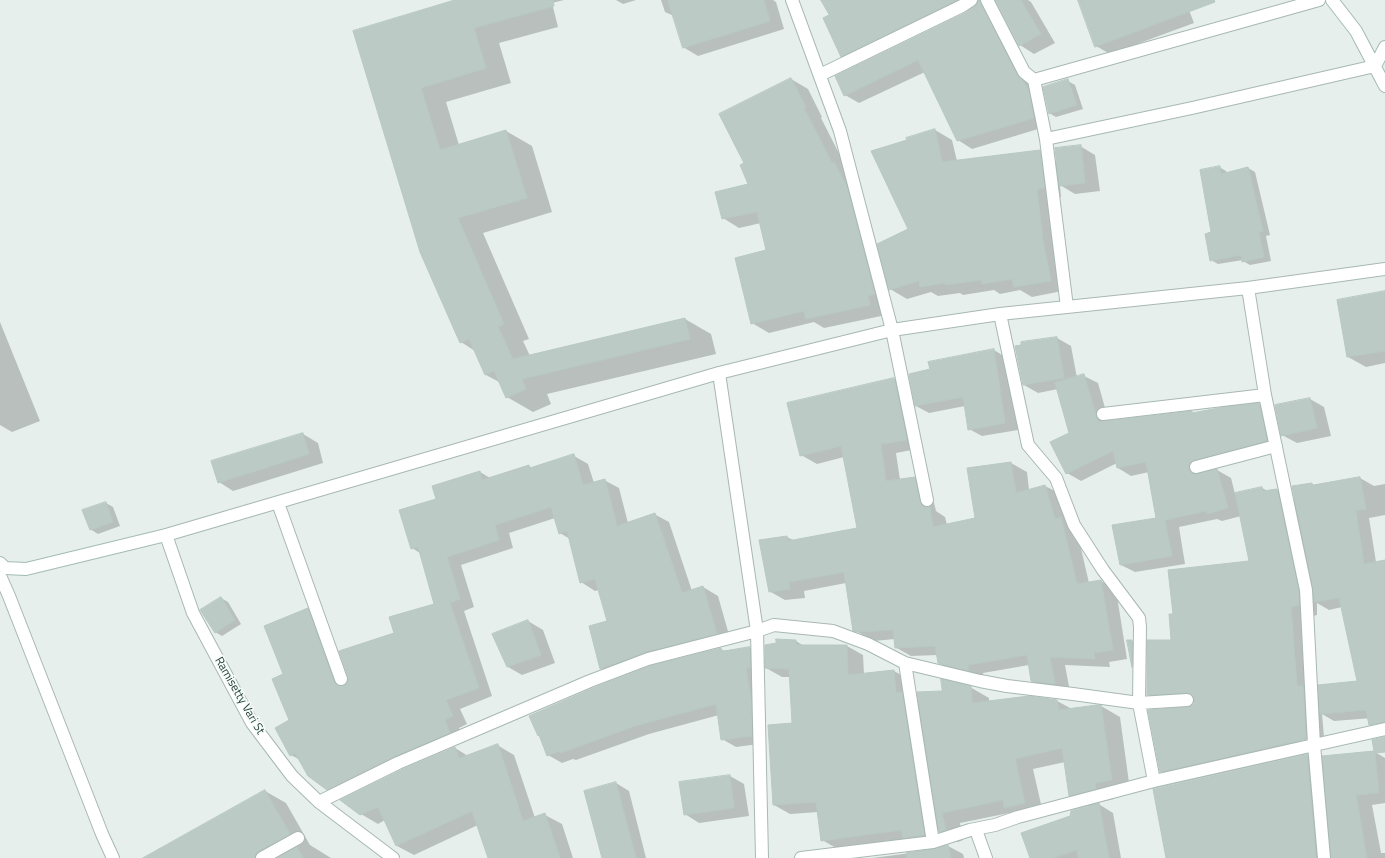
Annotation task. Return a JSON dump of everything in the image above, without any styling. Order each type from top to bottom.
[{"type":"street","points":[[792,0],[840,131],[892,330],[926,500]]},
{"type":"street","points":[[820,75],[962,6],[971,0]]},
{"type":"street","points":[[987,0],[1024,72],[1034,80],[1046,139],[1067,307]]},
{"type":"street","points":[[1034,80],[1319,0]]},
{"type":"street","points":[[1332,0],[1356,31],[1385,86]]},
{"type":"street","points":[[1046,139],[1192,108],[1375,66],[1385,47]]},
{"type":"street","points":[[113,858],[102,834],[2,572],[26,569],[166,535],[719,373],[892,330],[1000,314],[1248,288],[1385,269]]},
{"type":"street","points":[[1248,288],[1265,395],[1306,590],[1314,745],[1324,858]]},
{"type":"street","points":[[1000,314],[1028,445],[1056,478],[1074,525],[1103,570],[1139,618],[1140,703],[1154,781]]},
{"type":"street","points":[[719,373],[757,631],[762,858]]},
{"type":"street","points":[[1103,414],[1265,395]]},
{"type":"street","points":[[1196,467],[1276,446]]},
{"type":"street","points":[[278,503],[341,679]]},
{"type":"street","name":"Ramisetty Vari St","points":[[166,535],[193,613],[252,723],[292,776],[319,802],[393,858]]},
{"type":"street","points":[[319,802],[398,763],[590,681],[648,659],[757,631],[774,625],[833,630],[868,644],[905,663],[1000,685],[1140,703],[1187,700]]},
{"type":"street","points":[[905,663],[933,842]]},
{"type":"street","points":[[801,858],[933,842],[970,830],[995,825],[1018,817],[1154,781],[1385,728]]},
{"type":"street","points":[[976,830],[986,858]]},
{"type":"street","points":[[262,858],[298,838]]},
{"type":"building","points":[[455,0],[553,0],[554,6],[474,28],[486,68],[421,88],[440,150],[506,130],[527,198],[458,218],[504,324],[498,327],[513,359],[685,318],[690,339],[522,379],[526,389],[506,398],[494,371],[485,375],[469,339],[460,343],[420,252],[353,31]]},
{"type":"building","points":[[668,0],[764,0],[770,21],[683,48]]},
{"type":"building","points":[[821,0],[957,0],[841,57],[823,18],[829,15]]},
{"type":"building","points":[[978,0],[980,0],[1017,75],[1029,91],[1034,118],[957,141],[918,60],[844,96],[835,76],[965,13],[975,6]]},
{"type":"building","points":[[995,0],[1021,0],[1041,34],[1019,46]]},
{"type":"building","points":[[1078,0],[1214,0],[1215,2],[1095,47]]},
{"type":"building","points":[[791,78],[806,107],[804,108],[832,163],[834,162],[847,187],[875,294],[868,296],[870,305],[806,319],[804,311],[751,324],[735,258],[766,250],[757,212],[722,219],[715,192],[748,184],[740,165],[744,163],[719,114]]},
{"type":"building","points":[[1068,79],[1077,105],[1049,114],[1043,87]]},
{"type":"building","points":[[935,129],[942,162],[1040,150],[1045,188],[1037,189],[1043,240],[1051,281],[1014,287],[1012,279],[982,284],[981,280],[920,287],[919,281],[889,290],[877,244],[908,229],[871,151],[907,140],[906,138]]},
{"type":"building","points":[[1081,145],[1085,183],[1059,186],[1055,148]]},
{"type":"building","points":[[1220,166],[1221,174],[1248,167],[1263,231],[1259,232],[1264,257],[1242,262],[1241,255],[1210,261],[1205,234],[1211,232],[1200,170]]},
{"type":"building","points":[[1385,291],[1385,351],[1347,357],[1337,300]]},
{"type":"building","points":[[1057,337],[1064,378],[1023,385],[1015,346],[1021,345],[1021,342]]},
{"type":"building","points":[[994,349],[1005,423],[968,430],[963,397],[915,406],[909,374],[930,369],[928,362]]},
{"type":"building","points":[[1084,374],[1098,422],[1192,411],[1192,413],[1224,407],[1259,403],[1267,441],[1194,460],[1189,465],[1191,473],[1194,474],[1217,469],[1228,508],[1207,514],[1206,511],[1165,520],[1172,556],[1120,565],[1112,525],[1156,518],[1146,462],[1117,468],[1113,451],[1066,474],[1050,442],[1069,433],[1055,383]]},
{"type":"building","points":[[894,378],[907,440],[881,444],[886,481],[915,477],[921,505],[930,507],[933,527],[975,518],[967,468],[1011,462],[1016,493],[1045,485],[1055,519],[1061,517],[1077,584],[1101,580],[1113,650],[1094,653],[1095,659],[1050,657],[1055,684],[1031,681],[1027,655],[968,665],[969,671],[938,663],[935,646],[895,648],[893,630],[853,631],[844,572],[789,582],[790,589],[769,592],[759,540],[787,536],[788,541],[857,528],[841,446],[800,456],[787,403]]},
{"type":"building","points":[[1310,398],[1317,428],[1281,436],[1275,405]]},
{"type":"building","points":[[303,433],[309,454],[218,483],[211,461]]},
{"type":"building","points":[[574,454],[583,485],[605,479],[617,526],[655,513],[682,593],[703,586],[717,634],[646,652],[600,669],[589,626],[607,621],[595,579],[580,583],[567,531],[559,534],[551,507],[495,525],[499,540],[447,557],[460,599],[450,603],[479,688],[446,700],[453,716],[445,720],[450,733],[395,756],[327,790],[308,776],[295,753],[290,756],[275,728],[289,720],[272,679],[283,674],[264,626],[308,608],[334,682],[339,686],[344,686],[348,681],[348,677],[339,651],[394,633],[389,617],[434,604],[418,547],[411,549],[399,510],[436,499],[432,486],[480,471],[482,480],[529,465],[529,468]]},
{"type":"building","points":[[1360,477],[1366,509],[1356,511],[1364,564],[1385,560],[1385,722],[1369,725],[1366,710],[1320,714],[1318,685],[1357,681],[1339,598],[1314,602],[1313,588],[1292,486],[1312,483],[1312,485]]},
{"type":"building","points":[[1262,487],[1263,491],[1277,489],[1299,591],[1299,605],[1291,607],[1297,686],[1303,686],[1306,739],[1160,772],[1148,710],[1188,707],[1194,704],[1193,696],[1187,693],[1147,695],[1147,640],[1171,640],[1169,614],[1173,614],[1168,570],[1249,561],[1235,493]]},
{"type":"building","points":[[106,502],[113,522],[90,530],[82,510]]},
{"type":"building","points":[[221,597],[235,620],[215,633],[200,610]]},
{"type":"building","points":[[528,620],[541,655],[507,667],[492,634]]},
{"type":"building","points":[[776,639],[796,640],[796,645],[847,645],[848,675],[894,670],[896,693],[902,692],[924,835],[903,838],[901,830],[821,841],[816,802],[773,805],[768,725],[792,723],[789,669],[765,668],[765,645],[776,643]]},
{"type":"building","points":[[1127,640],[1132,640],[1132,667]]},
{"type":"building","points":[[750,647],[750,668],[746,668],[751,698],[752,736],[721,740],[716,704],[635,726],[561,753],[560,751],[547,756],[539,735],[538,736],[529,716],[593,688],[650,666],[721,648],[722,651]]},
{"type":"building","points":[[941,679],[971,686],[972,703],[1029,696],[1057,700],[1059,710],[1101,705],[1112,780],[1095,783],[1096,789],[1069,796],[1062,748],[1015,759],[1025,803],[1004,808],[1003,800],[942,813],[946,830],[939,832],[917,692],[942,691]]},
{"type":"building","points":[[1385,737],[1385,752],[1375,753],[1379,793],[1356,795],[1367,858],[1331,858],[1322,756],[1374,751],[1372,740]]},
{"type":"building","points":[[498,744],[523,821],[545,813],[560,858],[488,858],[472,811],[396,846],[378,807],[360,815],[340,800],[401,770],[455,747],[459,758]]},
{"type":"building","points":[[1307,754],[1316,858],[1166,858],[1153,789]]},
{"type":"building","points":[[730,775],[734,808],[684,815],[679,782]]},
{"type":"building","points":[[616,782],[636,858],[602,858],[584,791]]},
{"type":"building","points":[[265,790],[290,834],[258,851],[255,854],[255,858],[143,858]]},
{"type":"building","points":[[1099,803],[1109,858],[1078,858],[1077,850],[1052,858],[1030,858],[1021,833],[1070,816],[1071,811]]},
{"type":"building","points":[[948,845],[951,858],[907,858],[906,853],[934,849]]},
{"type":"building","points":[[297,847],[303,858],[277,858]]}]
